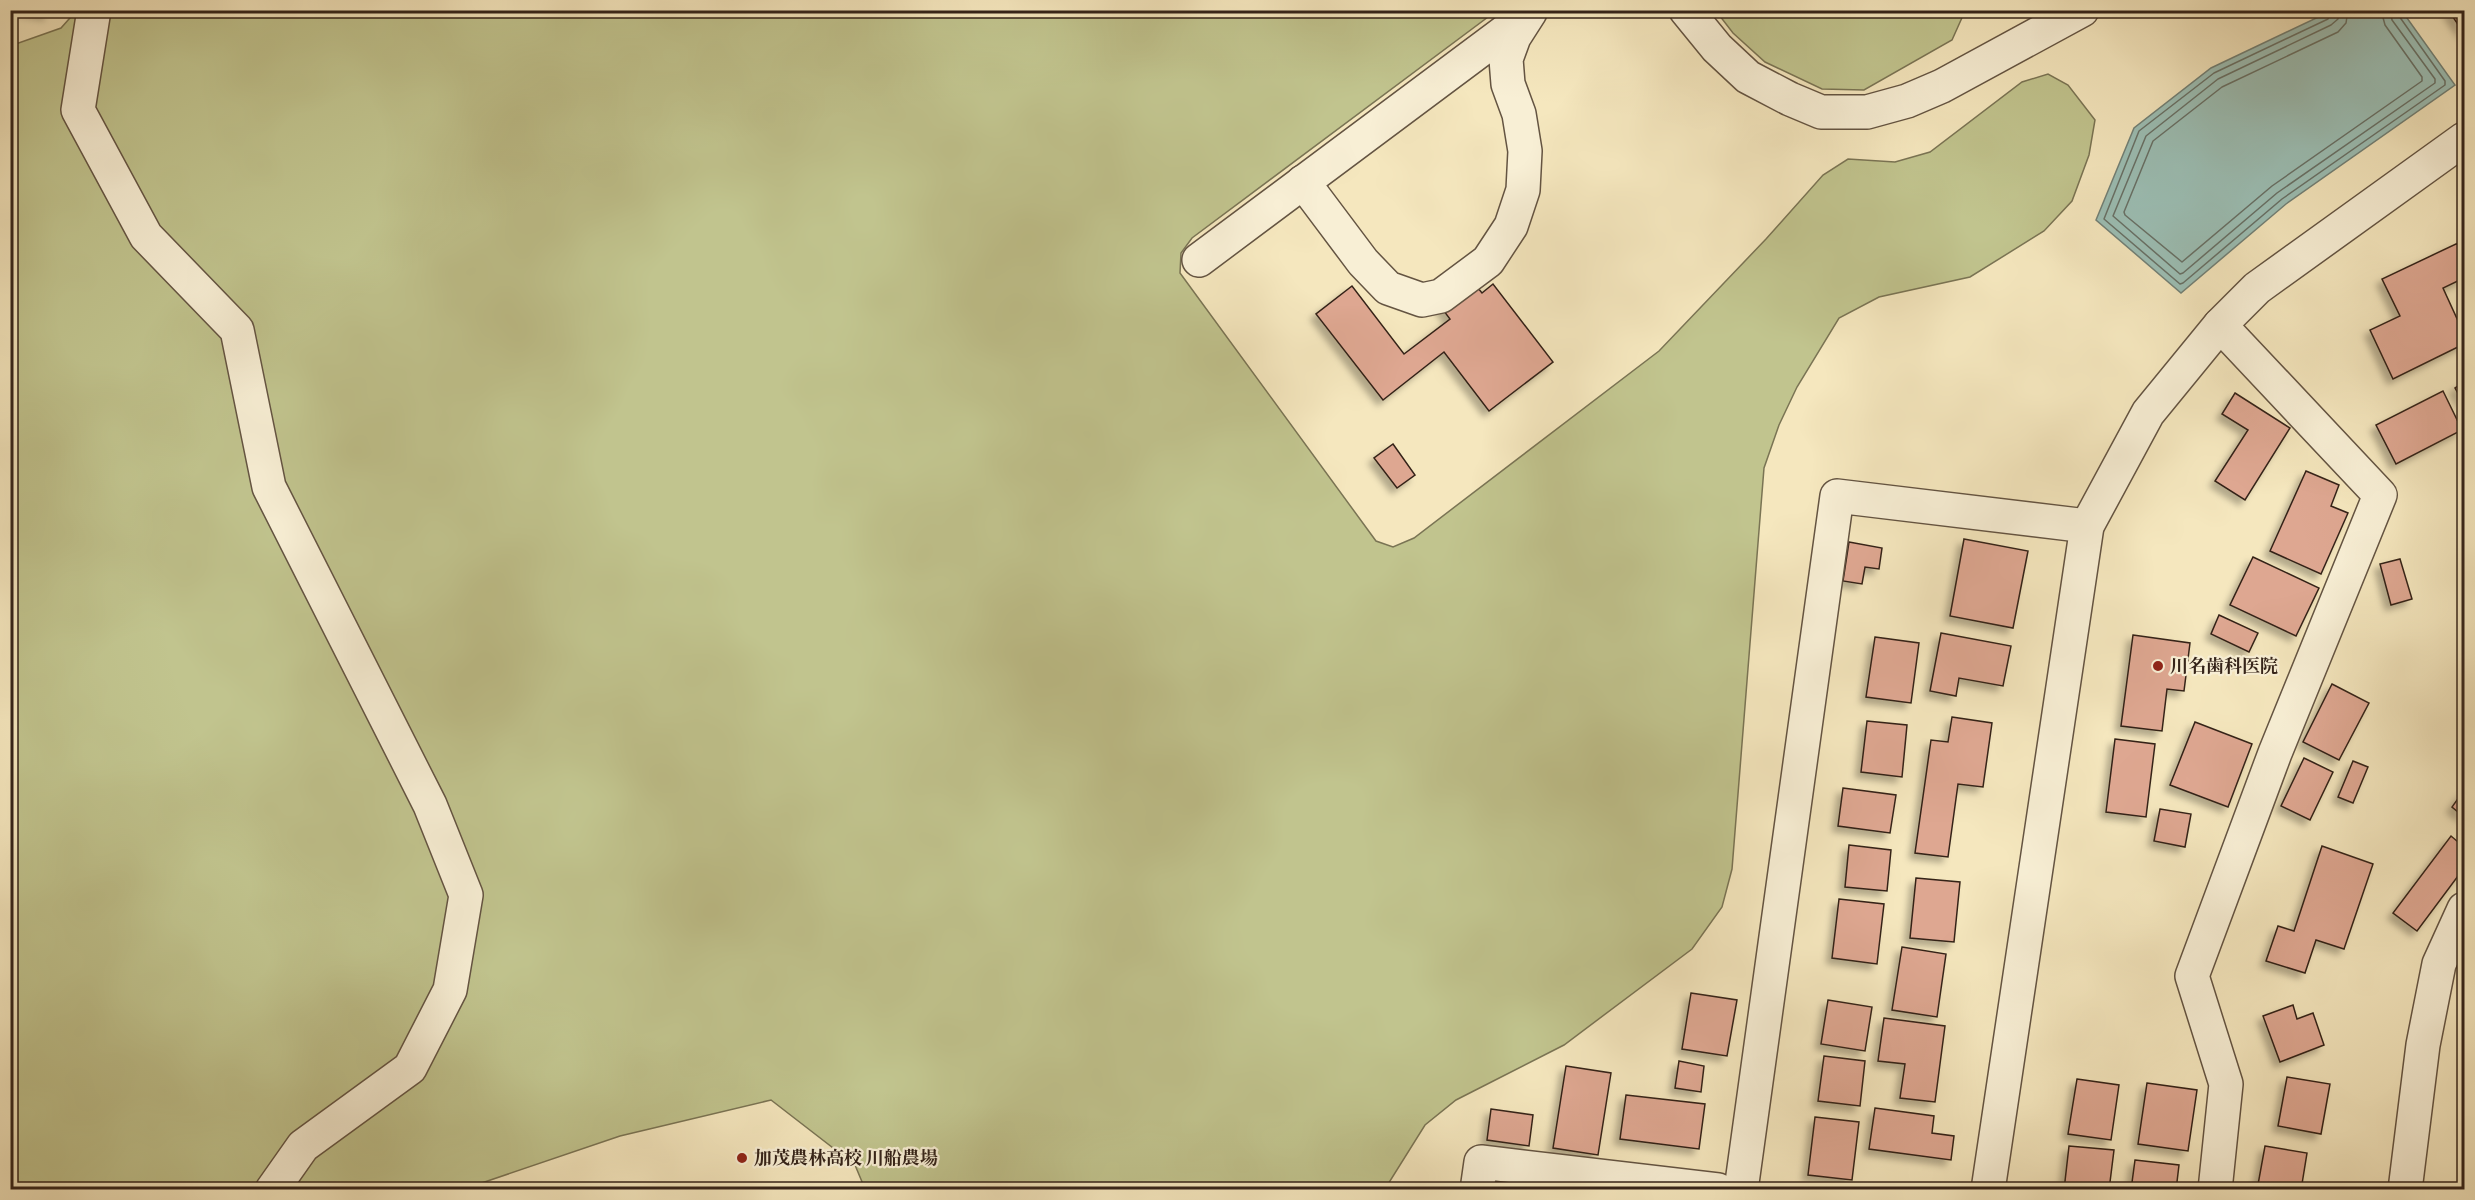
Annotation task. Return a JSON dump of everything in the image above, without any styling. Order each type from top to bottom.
[{"type":"street","points":[[94,10],[78,110],[146,236],[237,330],[269,487],[430,805],[466,895],[450,990],[410,1068],[303,1146],[272,1190]]},
{"type":"street","points":[[1686,10],[1717,48],[1748,77],[1821,112],[1867,112],[1907,101],[1942,86],[2082,10]]},
{"type":"street","points":[[1199,260],[1532,11]]},
{"type":"street","points":[[1303,182],[1363,262],[1388,288],[1422,300],[1442,296],[1488,261],[1511,226],[1523,190],[1525,151],[1519,114],[1508,84],[1506,59],[1514,37],[1532,11]]},
{"type":"street","points":[[1988,1190],[2087,526],[2148,413],[2220,326],[2257,288],[2464,139]]},
{"type":"street","points":[[2215,1190],[2226,1084],[2192,976],[2275,753],[2380,495],[2220,326]]},
{"type":"street","points":[[1741,1190],[1837,495],[2087,526]]},
{"type":"street","points":[[2405,1190],[2423,1045],[2452,968],[2464,909]]},
{"type":"street","points":[[1476,1190],[1481,1162],[1718,1190]]},
{"type":"green space","points":[[77,10],[1496,11],[1192,238],[1181,253],[1180,273],[1376,541],[1393,547],[1414,538],[1659,351],[1766,239],[1823,175],[1848,159],[1895,162],[1930,152],[2022,82],[2048,74],[2068,85],[2095,120],[2089,155],[2072,201],[2044,231],[1970,277],[1879,297],[1839,318],[1797,387],[1779,425],[1764,468],[1732,869],[1722,907],[1692,949],[1564,1045],[1456,1100],[1425,1125],[1385,1189],[865,1189],[855,1165],[771,1100],[620,1136],[464,1189],[11,1190],[10,46],[61,28]]},
{"type":"green space","points":[[1716,11],[1965,11],[1952,40],[1864,90],[1822,89],[1765,62],[1733,33]]},
{"type":"water","points":[[2331,11],[2402,11],[2455,85],[2286,204],[2181,293],[2096,220],[2134,128],[2211,68]]},
{"type":"building","points":[[20,10],[50,10],[49,15]]},
{"type":"building","points":[[2448,10],[2464,10],[2464,33]]},
{"type":"building","points":[[2458,243],[2464,257],[2464,278],[2443,288],[2464,334],[2464,344],[2393,379],[2370,330],[2400,316],[2382,279]]},
{"type":"building","points":[[1460,266],[1482,293],[1493,284],[1553,362],[1489,411],[1444,352],[1383,400],[1316,314],[1352,286],[1404,354],[1450,319],[1429,291]]},
{"type":"building","points":[[2464,382],[2464,404],[2455,388]]},
{"type":"building","points":[[2443,391],[2462,430],[2396,464],[2376,425]]},
{"type":"building","points":[[2235,393],[2290,428],[2245,500],[2215,481],[2248,430],[2222,414]]},
{"type":"building","points":[[1393,444],[1415,475],[1397,488],[1374,458]]},
{"type":"building","points":[[2306,471],[2339,485],[2331,506],[2348,513],[2321,574],[2270,551]]},
{"type":"building","points":[[1964,539],[2028,551],[2013,628],[1950,616]]},
{"type":"building","points":[[1849,542],[1882,548],[1879,569],[1865,567],[1862,584],[1843,581]]},
{"type":"building","points":[[2253,557],[2319,588],[2296,636],[2230,605]]},
{"type":"building","points":[[2400,559],[2412,599],[2391,605],[2380,564]]},
{"type":"building","points":[[2219,615],[2258,633],[2249,652],[2211,634]]},
{"type":"building","points":[[1941,633],[2011,646],[2003,686],[1959,678],[1956,696],[1930,691]]},
{"type":"building","name":"川名歯科医院","points":[[2133,635],[2190,643],[2184,691],[2167,689],[2162,731],[2121,726]]},
{"type":"building","points":[[1875,637],[1919,643],[1911,703],[1866,697]]},
{"type":"building","points":[[2332,684],[2369,703],[2339,760],[2303,742]]},
{"type":"building","points":[[1952,717],[1992,723],[1983,787],[1958,784],[1948,857],[1915,853],[1931,740],[1948,742]]},
{"type":"building","points":[[1867,721],[1907,725],[1902,777],[1861,772]]},
{"type":"building","points":[[2195,722],[2252,744],[2228,807],[2170,785]]},
{"type":"building","points":[[2115,739],[2155,744],[2146,817],[2106,812]]},
{"type":"building","points":[[2304,758],[2333,772],[2310,820],[2281,806]]},
{"type":"building","points":[[2353,761],[2368,767],[2353,803],[2338,797]]},
{"type":"building","points":[[1843,788],[1896,795],[1890,833],[1838,826]]},
{"type":"building","points":[[2464,790],[2464,817],[2452,807]]},
{"type":"building","points":[[2160,809],[2191,814],[2185,847],[2154,841]]},
{"type":"building","points":[[2451,836],[2464,847],[2464,868],[2417,931],[2393,913]]},
{"type":"building","points":[[1849,845],[1891,850],[1887,891],[1845,887]]},
{"type":"building","points":[[2322,846],[2373,864],[2344,949],[2316,940],[2305,973],[2266,961],[2278,926],[2294,931]]},
{"type":"building","points":[[1916,878],[1960,882],[1954,942],[1910,938]]},
{"type":"building","points":[[1839,899],[1884,904],[1877,964],[1832,958]]},
{"type":"building","points":[[1902,947],[1946,954],[1937,1017],[1892,1010]]},
{"type":"building","points":[[1691,993],[1737,1000],[1727,1056],[1682,1049]]},
{"type":"building","points":[[1828,1000],[1872,1007],[1865,1051],[1821,1044]]},
{"type":"building","points":[[2293,1005],[2297,1019],[2313,1013],[2324,1045],[2280,1062],[2263,1016]]},
{"type":"building","points":[[1884,1018],[1945,1026],[1935,1102],[1900,1098],[1905,1064],[1878,1061]]},
{"type":"building","points":[[1824,1056],[1865,1061],[1860,1106],[1818,1101]]},
{"type":"building","points":[[1679,1061],[1704,1066],[1701,1092],[1675,1088]]},
{"type":"building","points":[[1566,1066],[1611,1073],[1598,1155],[1553,1148]]},
{"type":"building","points":[[2287,1077],[2330,1084],[2321,1134],[2278,1126]]},
{"type":"building","points":[[2077,1079],[2119,1085],[2111,1140],[2068,1134]]},
{"type":"building","points":[[2147,1083],[2197,1090],[2188,1151],[2138,1144]]},
{"type":"building","points":[[1626,1095],[1705,1104],[1699,1149],[1620,1139]]},
{"type":"building","points":[[1875,1108],[1934,1116],[1932,1133],[1954,1136],[1951,1160],[1869,1149]]},
{"type":"building","points":[[1491,1109],[1533,1115],[1529,1146],[1487,1140]]},
{"type":"building","points":[[1815,1117],[1859,1122],[1852,1180],[1808,1175]]},
{"type":"building","points":[[2069,1146],[2114,1150],[2109,1190],[2064,1190]]},
{"type":"building","points":[[2265,1146],[2307,1153],[2301,1190],[2257,1190]]},
{"type":"building","points":[[2135,1160],[2179,1165],[2176,1190],[2131,1190]]},
{"type":"place","name":"川名歯科医院","points":[[2158,666]]},
{"type":"place","name":"加茂農林高校 川船農場","points":[[742,1158]]}]
